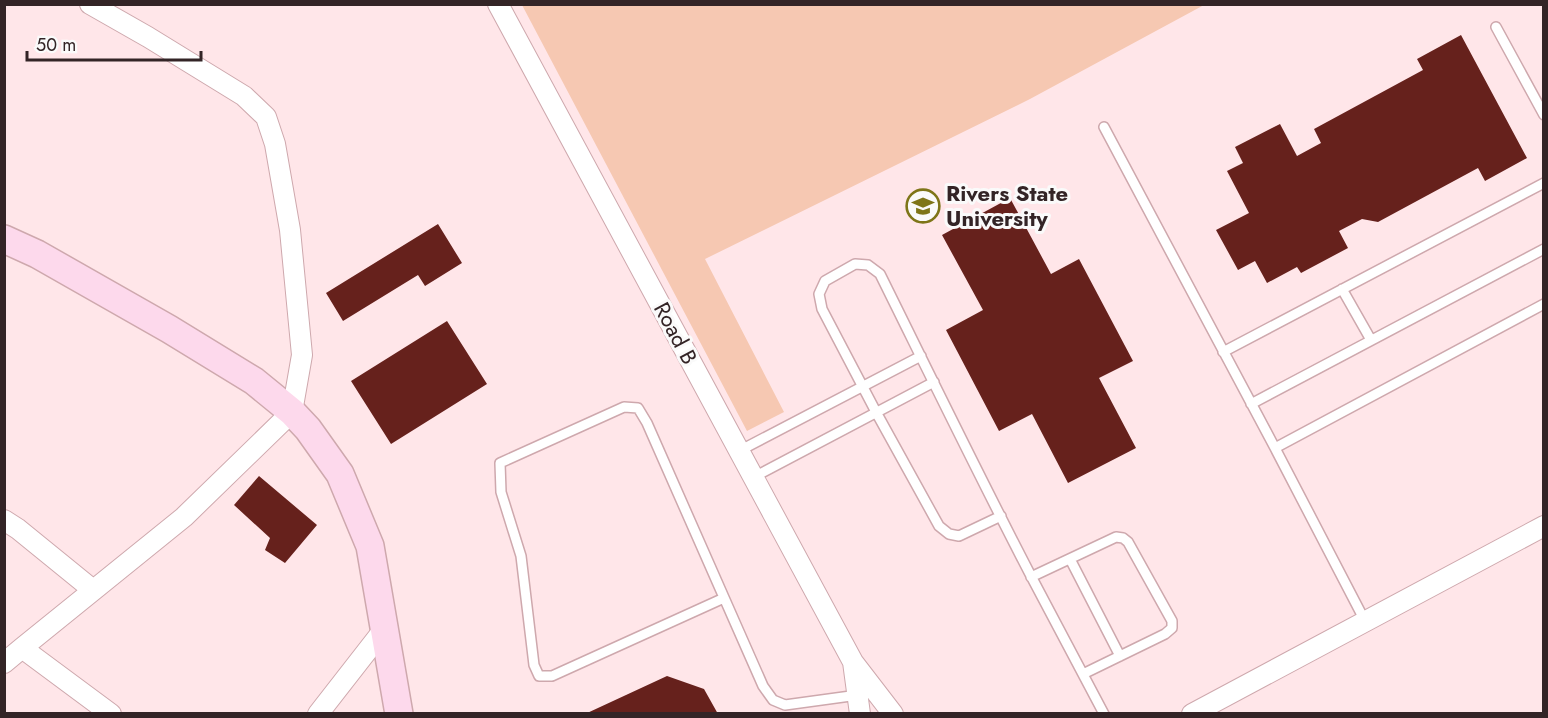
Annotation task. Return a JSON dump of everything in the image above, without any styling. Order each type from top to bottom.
[{"type":"street","points":[[5,662],[184,517],[292,412],[302,355],[290,230],[275,144],[266,117],[244,96],[90,4]]},
{"type":"street","name":"Road B","points":[[498,4],[854,662]]},
{"type":"street","points":[[4,239],[37,254],[169,329],[254,381],[292,412],[308,429],[340,474],[370,546],[399,714]]},
{"type":"street","points":[[4,520],[93,590]]},
{"type":"street","points":[[1192,714],[1544,526]]},
{"type":"street","points":[[318,714],[385,628]]},
{"type":"street","points":[[22,648],[111,714]]},
{"type":"street","points":[[854,662],[859,704]]},
{"type":"street","points":[[854,662],[893,714]]},
{"type":"lane","points":[[1496,27],[1544,115]]},
{"type":"lane","points":[[1104,127],[1365,621]]},
{"type":"lane","points":[[1223,352],[1544,183]]},
{"type":"lane","points":[[1251,404],[1544,249]]},
{"type":"lane","points":[[1001,516],[959,536],[949,534],[939,526],[822,309],[819,294],[825,281],[855,264],[868,265],[880,274],[1001,516],[1031,577],[1104,714]]},
{"type":"lane","points":[[1342,289],[1371,340]]},
{"type":"lane","points":[[1275,448],[1544,304]]},
{"type":"lane","points":[[740,451],[921,356]]},
{"type":"lane","points":[[754,477],[934,382]]},
{"type":"lane","points":[[724,598],[552,676],[539,675],[534,666],[521,556],[501,492],[500,463],[624,407],[638,408],[647,423],[763,686],[773,700],[785,705],[859,704]]},
{"type":"lane","points":[[1031,577],[1116,537],[1123,538],[1128,542],[1172,621],[1172,628],[1165,634],[1083,674]]},
{"type":"lane","points":[[1070,559],[1120,656]]},
{"type":"shaded area","points":[[522,5],[1204,5],[1030,99],[705,259],[784,412],[747,431]]},
{"type":"building","points":[[1461,35],[1527,158],[1485,181],[1478,168],[1378,222],[1362,219],[1339,231],[1348,248],[1301,273],[1297,267],[1267,283],[1255,261],[1238,270],[1216,230],[1249,213],[1227,171],[1243,163],[1235,147],[1280,124],[1297,156],[1321,143],[1314,129],[1423,70],[1417,59]]},
{"type":"building","points":[[1010,198],[1051,274],[1079,259],[1133,361],[1099,378],[1136,448],[1068,483],[1032,414],[999,431],[946,330],[983,310],[942,235]]},
{"type":"building","points":[[438,224],[462,263],[425,286],[418,275],[343,321],[326,293]]},
{"type":"building","points":[[447,321],[487,384],[391,444],[351,381]]},
{"type":"building","points":[[259,476],[317,525],[285,563],[265,550],[270,538],[234,505]]},
{"type":"building","points":[[667,676],[704,689],[718,714],[585,714]]},
{"type":"place","name":"Rivers State University","points":[[923,206]]}]
